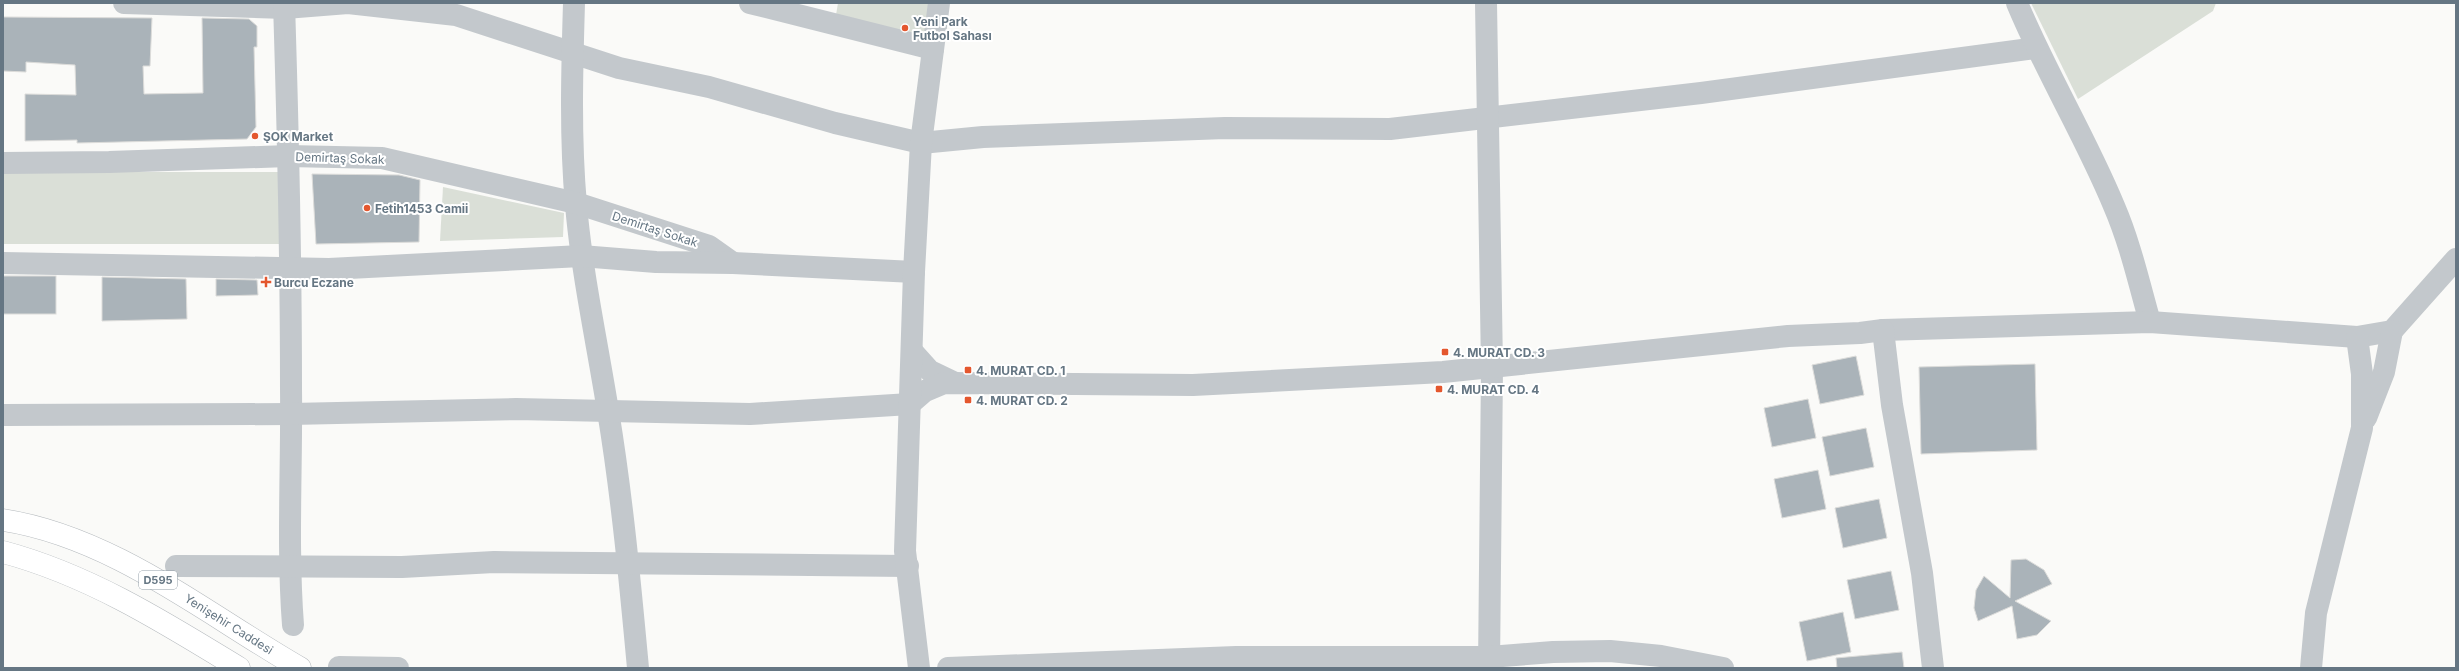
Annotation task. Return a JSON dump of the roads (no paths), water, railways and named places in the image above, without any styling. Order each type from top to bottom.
[{"type":"highway","name":"Yenişehir Caddesi","points":[[3,520],[23,523],[91,547],[148,574],[300,668]]},
{"type":"highway","name":"D595","points":[[3,552],[41,562],[113,594],[239,668]]},
{"type":"street","points":[[124,3],[285,5],[348,3],[456,15],[619,68],[709,88],[835,124],[921,143],[983,137],[1225,128],[1390,129],[1487,119],[1916,66],[2036,48]]},
{"type":"street","points":[[574,3],[571,115],[576,203],[581,256],[608,412],[629,565],[638,668]]},
{"type":"street","points":[[750,3],[933,49]]},
{"type":"street","points":[[918,668],[906,551],[914,272],[921,143],[939,3]]},
{"type":"street","points":[[1486,3],[1492,367],[1489,663]]},
{"type":"street","points":[[2017,3],[2036,48],[2093,158],[2114,207],[2134,260],[2150,322]]},
{"type":"street","points":[[285,5],[291,268],[291,414],[288,565],[293,625]]},
{"type":"street","name":"Demirtaş Sokak","points":[[3,163],[109,162],[288,156],[382,158],[576,203],[709,246],[733,263]]},
{"type":"street","points":[[3,263],[291,268],[423,266],[581,256],[656,262],[733,263],[914,272]]},
{"type":"street","points":[[2311,668],[2316,613],[2362,428],[2384,372],[2392,331],[2456,259]]},
{"type":"street","points":[[3,415],[291,414],[516,409],[750,414],[910,404],[925,391],[944,383],[1193,385],[1443,372],[1788,336],[1860,333],[1883,330],[2150,322],[2357,337],[2392,331]]},
{"type":"street","points":[[1883,330],[1892,405],[1922,574],[1933,668]]},
{"type":"street","points":[[2357,337],[2362,374],[2362,428]]},
{"type":"street","points":[[912,351],[930,371],[955,383]]},
{"type":"street","points":[[176,566],[288,565],[402,567],[494,562],[629,565],[908,566]]},
{"type":"street","points":[[948,668],[1236,658],[1489,663],[1553,652],[1610,651],[1661,656],[1723,668]]},
{"type":"street","points":[[338,667],[398,668]]},
{"type":"place","name":"Yeni Park Futbol Sahası","points":[[905,28]]},
{"type":"place","name":"ŞOK Market","points":[[255,136]]},
{"type":"place","name":"Fetih1453 Camii","points":[[367,208]]},
{"type":"place","name":"Burcu Eczane","points":[[266,282]]},
{"type":"place","name":"4. MURAT CD. 3","points":[[1445,352]]},
{"type":"place","name":"4. MURAT CD. 1","points":[[968,370]]},
{"type":"place","name":"4. MURAT CD. 4","points":[[1439,389]]},
{"type":"place","name":"4. MURAT CD. 2","points":[[968,400]]}]
